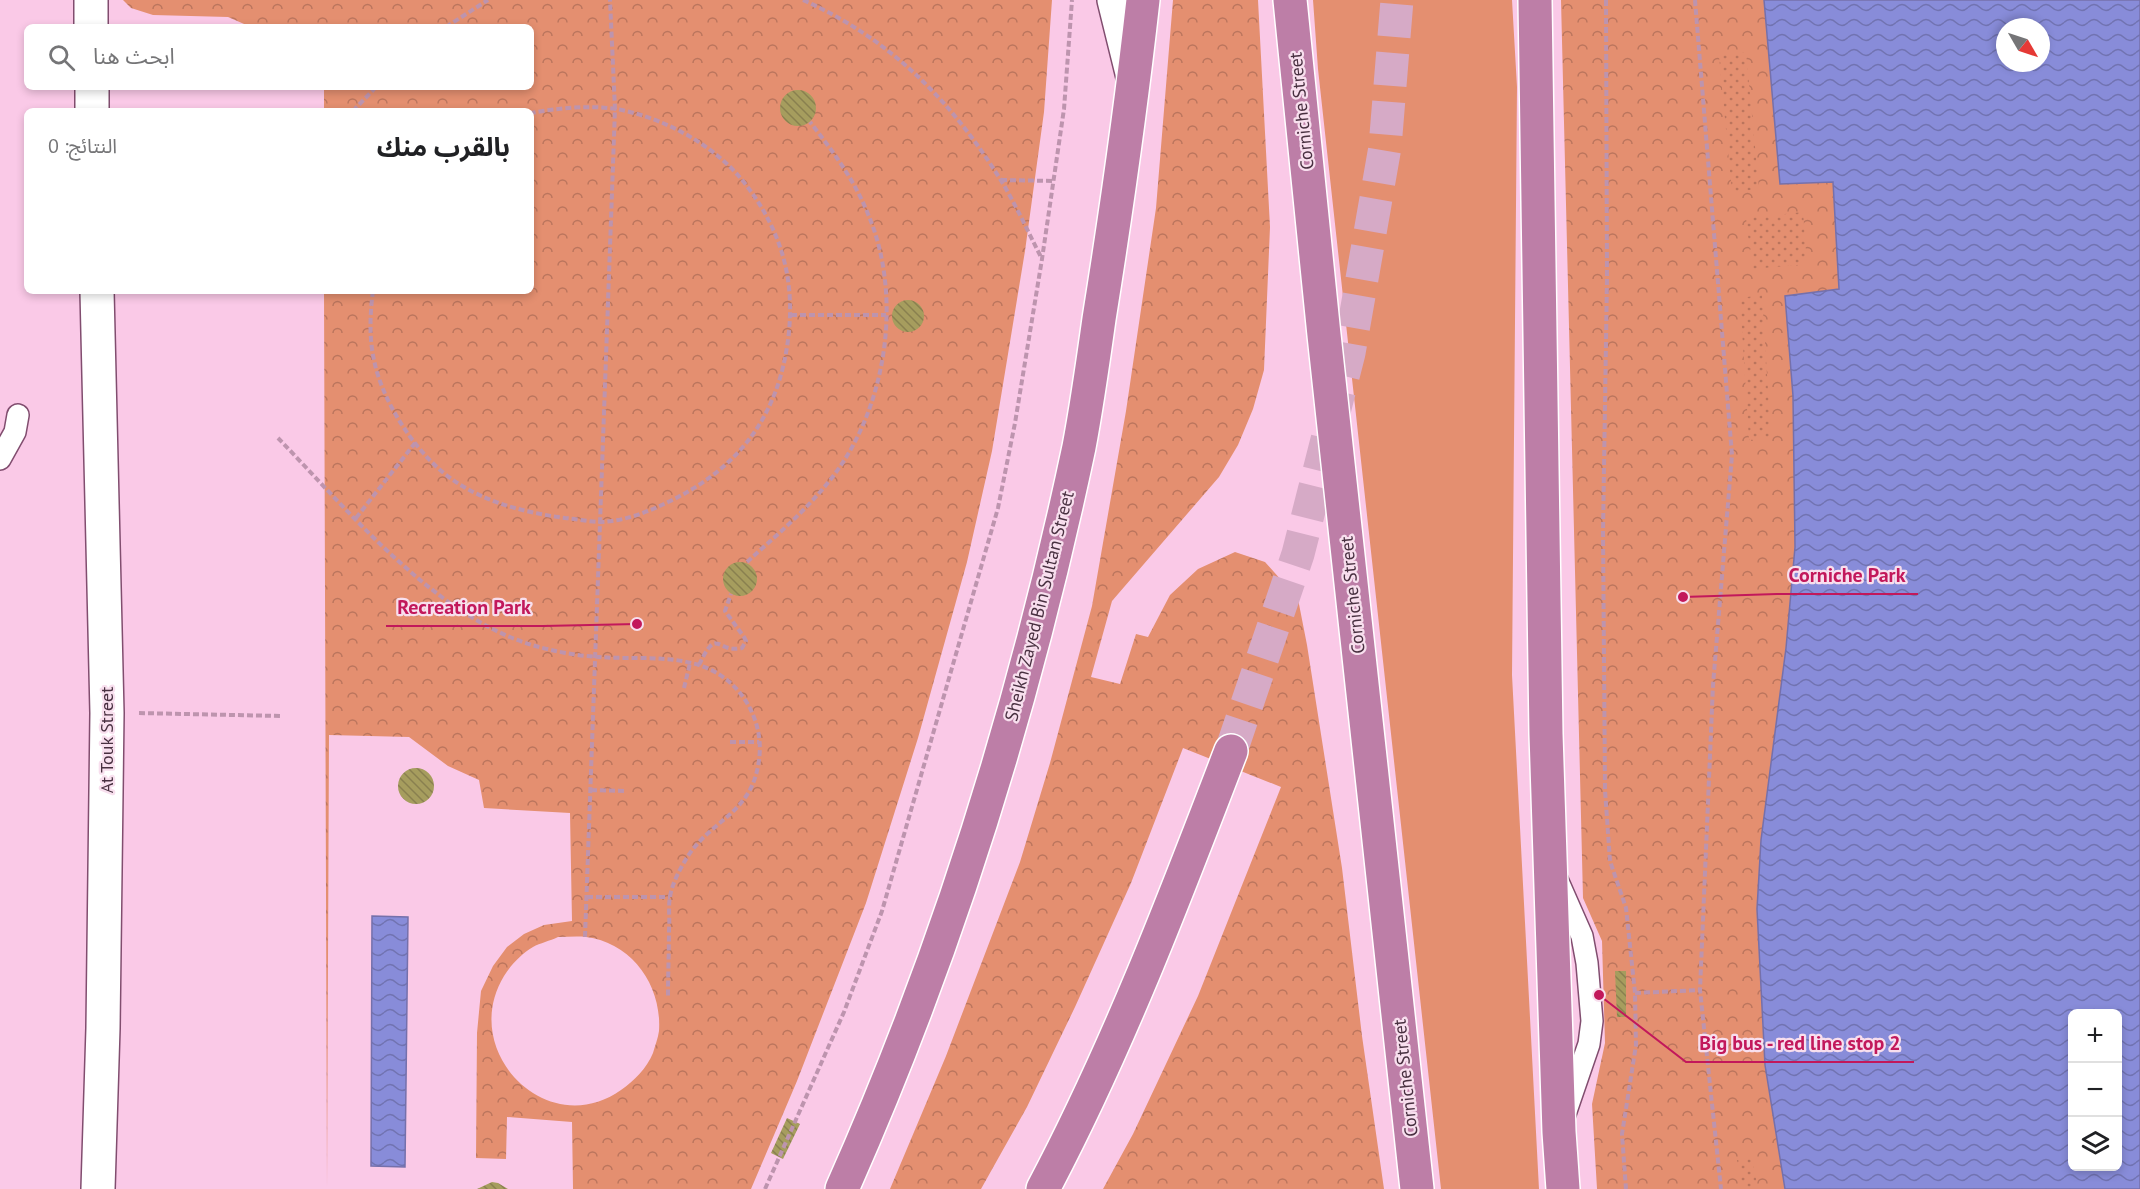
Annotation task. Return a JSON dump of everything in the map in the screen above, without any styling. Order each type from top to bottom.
[{"type":"highway","name":"Sheikh Zayed Bin Sultan Street","points":[[842,1189],[872,1123],[960,891],[1039,622],[1079,444],[1109,260],[1143,0]]},
{"type":"highway","name":"Corniche Street","points":[[1290,0],[1325,347],[1417,1189]]},
{"type":"highway","points":[[1535,0],[1546,734],[1559,1132],[1563,1189]]},
{"type":"highway","points":[[1042,1189],[1119,1031],[1172,906],[1231,751]]},
{"type":"street","points":[[91,0],[91,24]]},
{"type":"street","points":[[1114,0],[1134,81]]},
{"type":"street","points":[[92,90],[92,108]]},
{"type":"street","name":"At Touk Street","points":[[97,294],[107,713],[103,1028],[98,1189]]},
{"type":"lane","points":[[0,459],[15,432],[18,415]]},
{"type":"lane","points":[[99,1140],[116,1189]]},
{"type":"path","points":[[451,24],[488,0]]},
{"type":"path","points":[[585,937],[602,522],[615,109],[610,0]]},
{"type":"path","points":[[803,0],[848,22],[937,94],[1001,180],[1042,260]]},
{"type":"path","points":[[765,1189],[844,1012],[882,911],[998,508],[1015,423],[1054,181],[1064,109],[1072,0]]},
{"type":"path","points":[[1606,0],[1607,278],[1603,531],[1605,790],[1610,861],[1626,908],[1635,993],[1636,1045],[1622,1134],[1626,1189]]},
{"type":"path","points":[[1695,0],[1732,455],[1713,685],[1700,990],[1722,1189]]},
{"type":"path","points":[[356,108],[373,90]]},
{"type":"path","points":[[373,294],[371,331],[376,368],[381,387],[395,414],[415,443],[437,468],[459,484],[483,497],[510,507],[544,515],[602,522],[625,518],[650,510],[693,490],[719,472],[744,447],[761,423],[784,369],[791,315],[789,279],[781,247],[771,221],[740,177],[696,140],[672,128],[645,117],[615,109],[557,108],[534,112]]},
{"type":"path","points":[[747,562],[802,512],[834,475],[856,441],[880,375],[884,351],[885,282],[869,215],[831,149],[810,122]]},
{"type":"path","points":[[1001,180],[1054,181]]},
{"type":"path","points":[[791,315],[886,315]]},
{"type":"path","points":[[278,438],[425,584],[487,626],[532,645],[597,657],[676,660],[699,665],[716,672],[749,704],[759,742],[759,760],[755,778],[746,798],[723,822],[704,837],[689,855],[678,875],[670,897],[668,997]]},
{"type":"path","points":[[356,518],[415,443]]},
{"type":"path","points":[[699,665],[707,647],[712,644],[719,643],[734,650],[742,648],[746,641],[725,611],[730,594]]},
{"type":"path","points":[[684,688],[690,663]]},
{"type":"path","points":[[107,713],[279,716]]},
{"type":"path","points":[[730,742],[759,742]]},
{"type":"path","points":[[591,790],[626,791]]},
{"type":"path","points":[[587,897],[670,897]]},
{"type":"path","points":[[1635,993],[1700,990]]},
{"type":"green space","points":[[123,0],[1052,0],[1044,112],[1025,251],[992,451],[967,562],[918,738],[866,903],[797,1081],[751,1189],[573,1189],[572,1122],[507,1117],[506,1159],[476,1158],[477,1033],[481,991],[493,966],[507,947],[524,934],[544,925],[572,921],[570,813],[484,808],[479,780],[448,766],[409,737],[329,735],[327,1189],[324,294],[534,294],[534,108],[324,108],[324,90],[534,90],[534,24],[244,24],[228,17],[153,15],[131,8]],"holes":[[[558,937],[586,937],[617,948],[641,969],[655,998],[659,1014],[659,1031],[653,1053],[644,1069],[621,1090],[593,1103],[565,1105],[540,1097],[518,1081],[502,1059],[493,1033],[493,1005],[504,976],[529,950]]]},
{"type":"green space","points":[[1173,0],[1258,0],[1270,227],[1264,370],[1253,409],[1238,445],[1219,477],[1112,601],[1091,677],[1120,684],[1136,634],[1148,637],[1170,595],[1198,569],[1235,552],[1265,562],[1298,599],[1342,868],[1362,1036],[1384,1189],[1103,1189],[1133,1134],[1198,996],[1281,787],[1183,748],[1131,883],[1075,1007],[1027,1107],[981,1189],[890,1189],[946,1056],[1020,862],[1050,763],[1092,606],[1126,411],[1156,208]]},
{"type":"green space","points":[[1313,0],[1512,0],[1517,87],[1512,675],[1539,1189],[1441,1189],[1318,69]]},
{"type":"green space","points":[[1561,0],[1764,0],[1780,184],[1833,182],[1839,290],[1785,296],[1793,396],[1795,547],[1786,648],[1761,840],[1757,909],[1765,1065],[1785,1189],[1597,1189],[1592,1104],[1605,1043],[1602,941],[1583,898]]},
{"type":"green space","points":[[1746,52],[1759,189],[1732,192],[1719,56]]},
{"type":"green space","points":[[1803,212],[1807,264],[1752,269],[1746,218]]},
{"type":"green space","points":[[1762,295],[1771,438],[1749,440],[1740,298]]},
{"type":"green space","points":[[1752,1158],[1758,1189],[1743,1189],[1737,1160]]},
{"type":"water","points":[[1764,0],[2140,0],[2140,1189],[1785,1189],[1765,1065],[1757,909],[1761,840],[1786,648],[1795,547],[1793,396],[1785,296],[1839,289],[1833,182],[1780,184]]},
{"type":"water","points":[[372,916],[408,917],[405,1167],[371,1166]]},
{"type":"building","points":[[798,90],[811,95],[816,108],[811,121],[798,126],[785,121],[780,108],[785,95]]},
{"type":"building","points":[[908,300],[920,304],[924,316],[920,328],[908,332],[896,328],[892,316],[896,304]]},
{"type":"building","points":[[740,562],[752,567],[757,579],[752,591],[740,596],[728,591],[723,579],[728,567]]},
{"type":"building","points":[[416,768],[429,773],[434,786],[429,799],[416,804],[403,799],[398,786],[403,773]]},
{"type":"building","points":[[1615,971],[1626,971],[1626,1017],[1617,1017]]},
{"type":"building","points":[[787,1118],[800,1124],[783,1159],[771,1153]]},
{"type":"building","points":[[492,1182],[498,1183],[508,1189],[477,1189]]},
{"type":"tunnel","points":[[1231,751],[1298,554],[1349,353],[1385,147],[1397,0]]},
{"type":"place","name":"Corniche Park","points":[[1683,597]]},
{"type":"place","name":"Recreation Park","points":[[637,624]]},
{"type":"place","name":"Big bus - red line stop 2","points":[[1599,995]]}]
